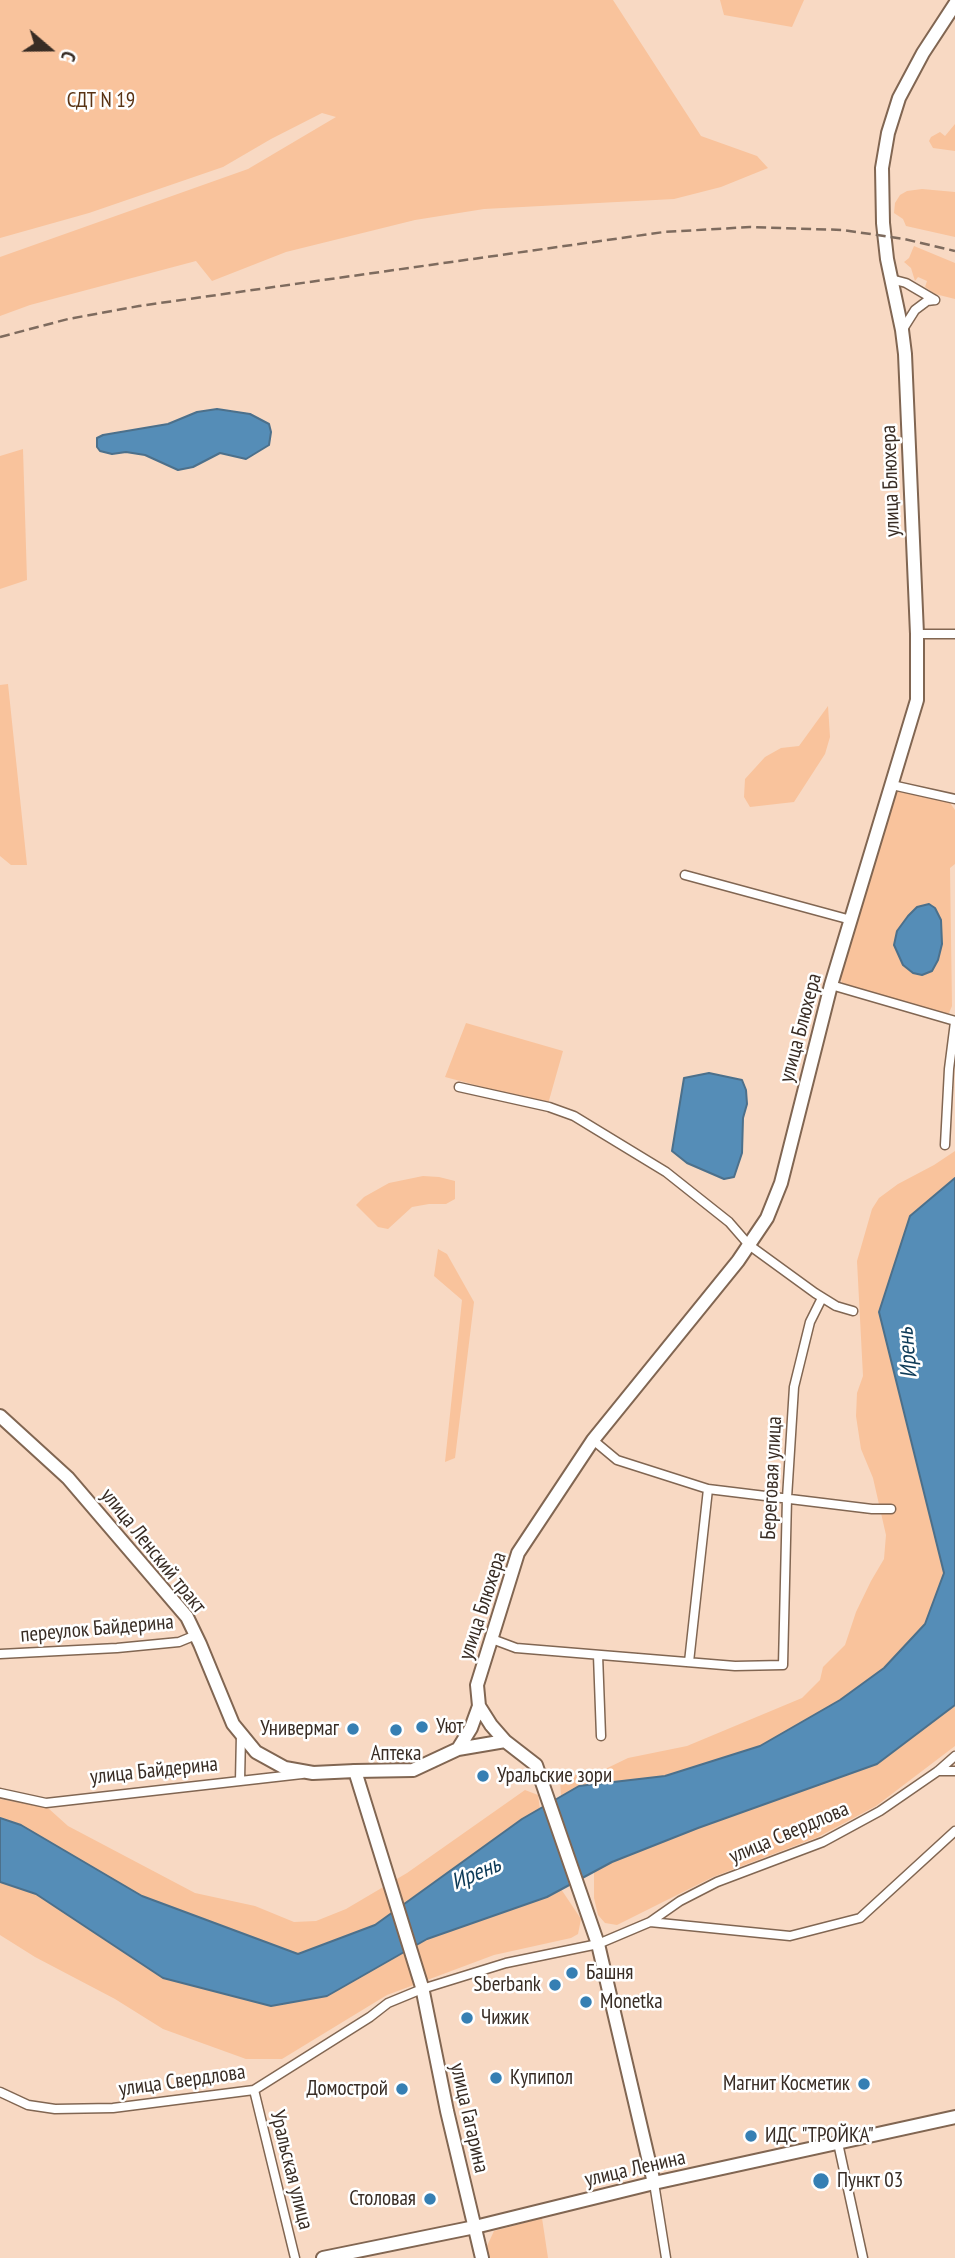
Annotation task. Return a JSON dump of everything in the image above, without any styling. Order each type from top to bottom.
[{"type":"street","name":"улица Блюхера","points":[[458,1749],[471,1728],[479,1706],[477,1685],[518,1553],[593,1440],[749,1245],[767,1218],[781,1183],[831,985],[917,700],[917,634],[906,368],[902,330],[885,244],[882,188],[884,152],[894,110],[912,72],[955,4]]},
{"type":"street","points":[[891,279],[906,283],[935,300],[915,310],[902,330]]},
{"type":"street","points":[[917,634],[955,634]]},
{"type":"street","points":[[892,785],[955,799]]},
{"type":"street","points":[[685,875],[851,920]]},
{"type":"street","points":[[831,985],[955,1021],[949,1069],[946,1145]]},
{"type":"street","points":[[459,1087],[549,1107],[574,1116],[666,1172],[729,1222],[749,1245],[822,1298],[853,1311]]},
{"type":"street","name":"Береговая улица","points":[[689,1662],[783,1665],[787,1498],[794,1387],[810,1322],[822,1298]]},
{"type":"street","name":"улица Ленский тракт","points":[[0,1416],[68,1478],[187,1617],[233,1724],[256,1752],[285,1768],[313,1773],[355,1771]]},
{"type":"street","points":[[593,1440],[617,1460],[708,1489],[891,1509]]},
{"type":"street","points":[[492,1639],[516,1648],[689,1662],[708,1489]]},
{"type":"street","name":"переулок Байдерина","points":[[0,1654],[179,1642],[196,1635]]},
{"type":"street","points":[[598,1655],[601,1736]]},
{"type":"street","points":[[479,1706],[505,1741],[536,1765],[590,1920],[654,2183],[666,2258]]},
{"type":"street","points":[[240,1781],[241,1734]]},
{"type":"street","points":[[355,1771],[413,1770],[458,1749],[505,1741]]},
{"type":"street","name":"улица Свердлова","points":[[0,2092],[28,2105],[55,2109],[113,2108],[254,2090],[388,2003],[422,1988],[506,1963],[598,1944],[650,1922],[680,1901],[717,1882],[823,1842],[880,1811],[955,1756]]},
{"type":"street","name":"улица Гагарина","points":[[355,1771],[422,1988],[447,2111],[482,2258]]},
{"type":"street","points":[[938,1771],[955,1771]]},
{"type":"street","name":"улица Байдерина","points":[[0,1793],[46,1803],[313,1773]]},
{"type":"street","name":"улица Свердлова","points":[[650,1922],[790,1936],[860,1918],[955,1831]]},
{"type":"street","name":"Уральская улица","points":[[254,2090],[295,2258]]},
{"type":"street","name":"улица Ленина","points":[[323,2258],[475,2227],[654,2183],[955,2117]]},
{"type":"street","points":[[838,2143],[863,2258]]},
{"type":"green space","name":"СДТ N 19","points":[[0,0],[613,0],[701,136],[757,156],[768,168],[721,187],[674,199],[484,209],[415,220],[286,252],[212,281],[196,261],[30,305],[0,316],[0,257],[248,169],[336,117],[322,113],[223,167],[89,213],[0,238]]},
{"type":"green space","points":[[720,0],[804,0],[792,27],[724,15]]},
{"type":"green space","points":[[955,124],[955,151],[933,148],[929,141],[931,137],[940,132],[945,136]]},
{"type":"green space","points":[[922,189],[955,192],[955,237],[906,226],[903,219],[894,213],[895,203],[900,195]]},
{"type":"green space","points":[[914,246],[955,263],[955,299],[935,294],[925,287],[927,281],[918,277],[915,281],[911,268],[904,262],[909,258]]},
{"type":"green space","points":[[23,449],[27,580],[0,589],[0,456]]},
{"type":"green space","points":[[8,684],[27,865],[11,865],[0,856],[0,685]]},
{"type":"green space","points":[[828,706],[830,737],[825,754],[794,802],[750,807],[744,797],[745,779],[765,757],[781,748],[799,746]]},
{"type":"green space","points":[[896,791],[948,800],[955,810],[955,864],[950,868],[952,1006],[949,1013],[939,1013],[842,983],[840,975],[852,925]]},
{"type":"green space","points":[[466,1023],[563,1051],[548,1104],[445,1077]]},
{"type":"green space","points":[[955,1151],[955,1178],[910,1216],[879,1312],[944,1573],[925,1624],[884,1668],[840,1700],[760,1746],[665,1776],[579,1786],[561,1796],[560,1780],[597,1773],[628,1758],[687,1746],[802,1698],[820,1680],[823,1667],[845,1645],[856,1612],[884,1559],[886,1535],[873,1478],[861,1449],[856,1416],[857,1393],[863,1376],[857,1261],[872,1209],[879,1198]]},
{"type":"green space","points":[[423,1176],[455,1181],[455,1199],[446,1204],[412,1207],[388,1229],[378,1227],[356,1205],[364,1197],[389,1183]]},
{"type":"green space","points":[[438,1249],[447,1254],[474,1302],[455,1458],[445,1462],[462,1300],[434,1276]]},
{"type":"green space","points":[[955,1705],[955,1746],[876,1806],[818,1837],[713,1877],[617,1925],[605,1923],[598,1915],[594,1898],[594,1872],[612,1862],[698,1828],[877,1764]]},
{"type":"green space","points":[[525,1790],[538,1795],[540,1809],[522,1819],[375,1925],[297,1954],[142,1896],[21,1825],[0,1818],[0,1799],[48,1808],[68,1826],[195,1893],[255,1906],[294,1922],[316,1921],[346,1909],[407,1873]]},
{"type":"green space","points":[[0,1882],[36,1894],[163,1978],[327,1996],[427,1939],[546,1897],[561,1889],[581,1919],[578,1934],[571,1938],[494,1955],[387,1995],[282,2059],[246,2059],[163,2029],[0,1935]]},
{"type":"green space","points":[[542,2218],[548,2258],[489,2258],[487,2246],[494,2231]]},
{"type":"water","points":[[217,409],[250,414],[269,424],[269,445],[246,459],[220,453],[193,467],[178,470],[145,455],[126,452],[112,454],[100,451],[97,447],[97,438],[103,435],[168,424],[197,412]]},
{"type":"water","points":[[929,904],[935,908],[941,920],[942,944],[932,971],[922,975],[913,973],[903,965],[894,945],[897,931],[908,916],[917,907]]},
{"type":"water","points":[[709,1073],[742,1080],[746,1090],[742,1153],[734,1177],[724,1179],[687,1163],[672,1151],[684,1078]]},
{"type":"water","name":"Ирень","points":[[955,1178],[955,1705],[877,1764],[698,1828],[612,1862],[547,1897],[427,1939],[327,1996],[271,2006],[163,1978],[36,1894],[0,1882],[0,1818],[21,1825],[142,1896],[298,1954],[375,1925],[522,1819],[579,1786],[665,1776],[760,1746],[840,1700],[884,1668],[925,1624],[944,1573],[879,1312],[910,1216]]},
{"type":"railway","points":[[0,337],[68,319],[139,306],[664,232],[750,227],[843,230],[904,239],[955,251]]},
{"type":"place","name":"Уют","points":[[422,1727]]},
{"type":"place","name":"Универмаг","points":[[353,1729]]},
{"type":"place","name":"Аптека","points":[[396,1730]]},
{"type":"place","name":"Уральские зори","points":[[483,1776]]},
{"type":"place","name":"Башня","points":[[572,1973]]},
{"type":"place","name":"Sberbank","points":[[555,1985]]},
{"type":"place","name":"Monetka","points":[[586,2002]]},
{"type":"place","name":"Чижик","points":[[467,2018]]},
{"type":"place","name":"Купипол","points":[[496,2078]]},
{"type":"place","name":"Магнит Косметик","points":[[864,2084]]},
{"type":"place","name":"Домострой","points":[[402,2089]]},
{"type":"place","name":"ИДС \"ТРОЙКА\"","points":[[751,2136]]},
{"type":"place","name":"Пункт 03","points":[[821,2181]]},
{"type":"place","name":"Столовая","points":[[430,2199]]}]
